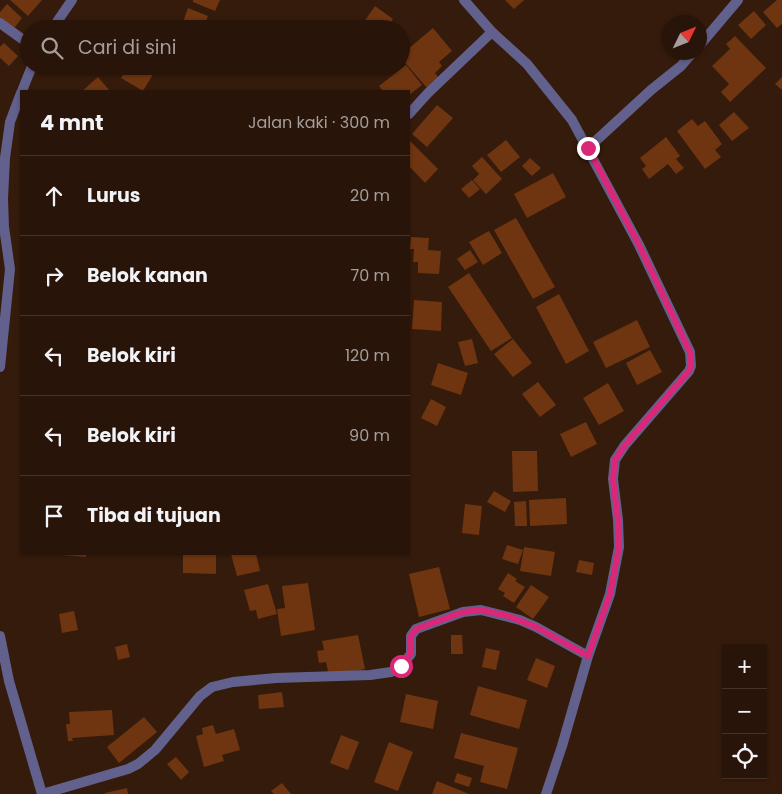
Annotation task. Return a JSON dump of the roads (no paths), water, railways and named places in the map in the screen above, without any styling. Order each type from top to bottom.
[{"type":"street","points":[[58,20],[72,0]]},
{"type":"street","points":[[464,0],[492,32],[527,64],[572,120],[639,245],[690,352],[691,359],[689,371],[625,445],[615,460],[613,479],[619,547],[610,594],[588,656],[546,794]]},
{"type":"street","points":[[707,38],[738,0]]},
{"type":"street","points":[[0,24],[20,38]]},
{"type":"street","points":[[410,113],[428,93],[492,32]]},
{"type":"street","points":[[588,148],[686,60]]},
{"type":"street","points":[[23,90],[29,75]]},
{"type":"street","points":[[0,367],[10,269],[4,227],[5,158],[10,122],[20,97]]},
{"type":"street","points":[[0,636],[9,681],[42,794],[128,769],[138,764],[155,750],[200,696],[212,687],[233,682],[276,678],[370,675],[391,672],[401,666],[410,654],[411,636],[416,629],[463,612],[481,610],[520,620],[588,656]]}]
